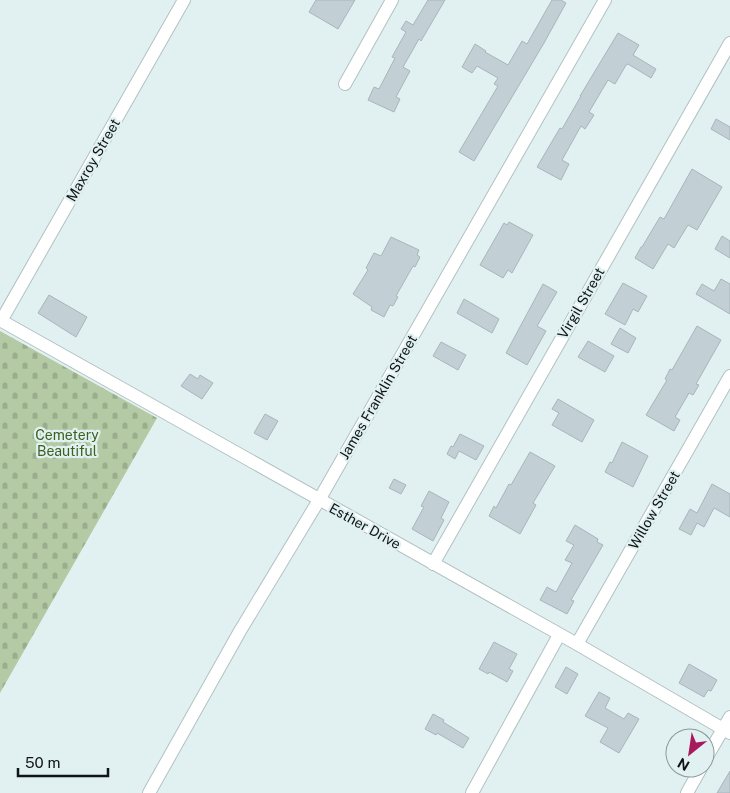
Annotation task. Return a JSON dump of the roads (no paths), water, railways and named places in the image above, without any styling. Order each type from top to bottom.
[{"type":"street","name":"Maxroy Street","points":[[1,320],[184,0]]},
{"type":"street","points":[[345,84],[392,0]]},
{"type":"street","name":"James Franklin Street","points":[[149,793],[240,630],[319,500],[605,0]]},
{"type":"street","name":"Virgil Street","points":[[433,564],[730,43]]},
{"type":"street","name":"Esther Drive","points":[[1,320],[577,644],[727,731]]},
{"type":"street","name":"Willow Street","points":[[577,644],[730,376]]},
{"type":"street","points":[[472,793],[559,634]]},
{"type":"street","points":[[715,747],[727,731],[730,717]]},
{"type":"street","points":[[687,793],[695,778]]},
{"type":"park label","name":"Cemetery Beautiful","points":[[67,444]]}]
